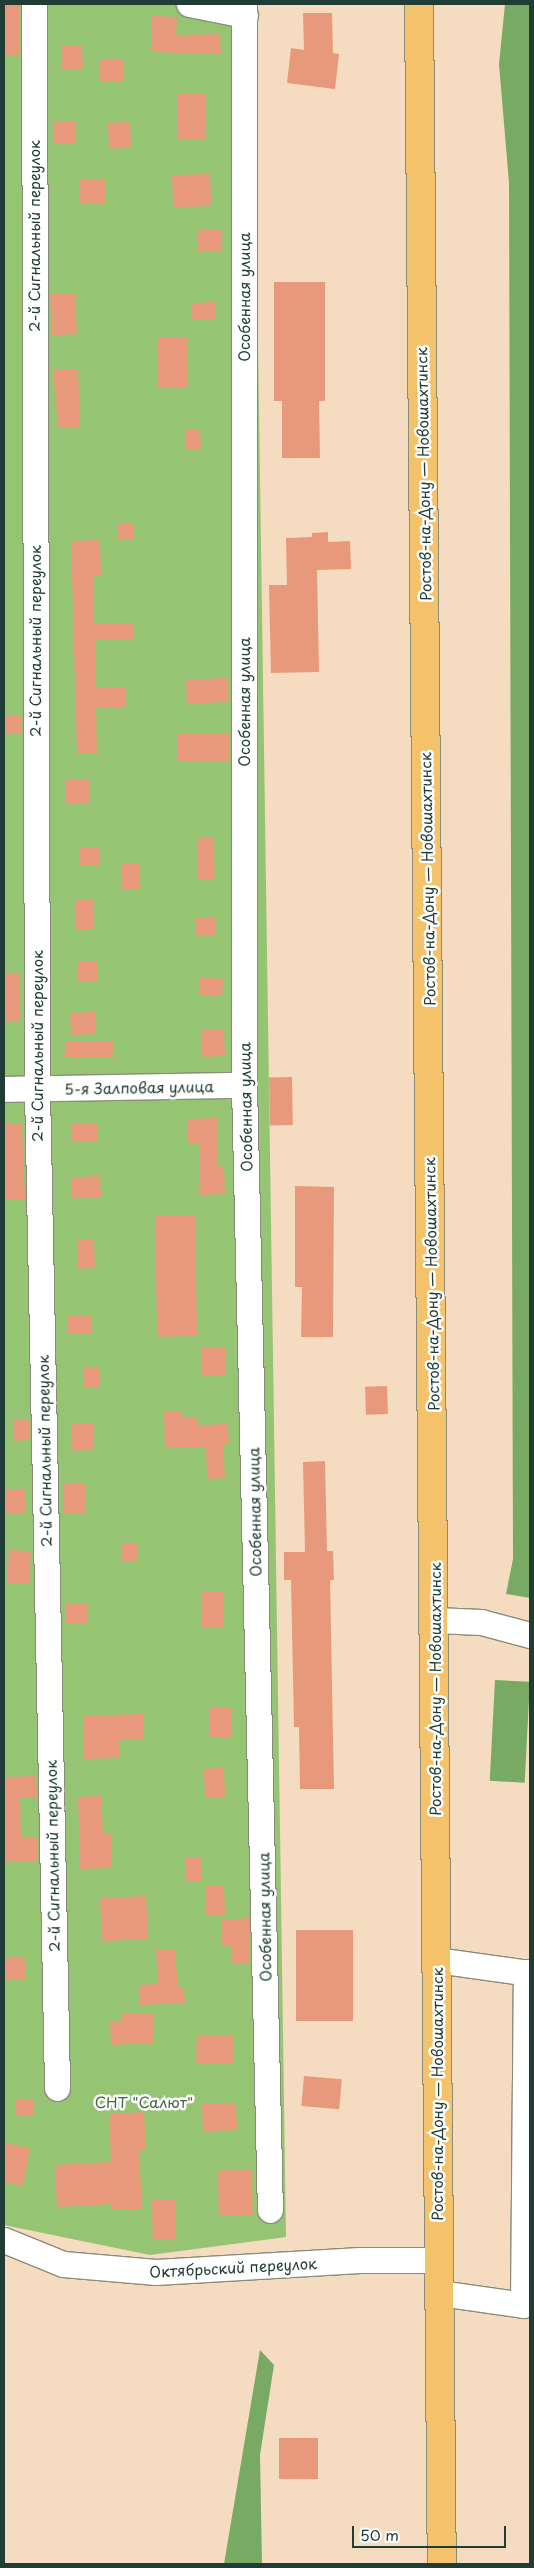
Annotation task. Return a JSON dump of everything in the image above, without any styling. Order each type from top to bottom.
[{"type":"main road","name":"Ростов-на-Дону — Новошахтинск","points":[[419,4],[442,2564]]},
{"type":"street","name":"2-й Сигнальный переулок","points":[[34,4],[37,1088],[57,2088]]},
{"type":"street","points":[[189,4],[244,10]]},
{"type":"street","name":"Особенная улица","points":[[244,10],[244,1086],[270,2210]]},
{"type":"street","name":"5-я Залповая улица","points":[[4,1089],[244,1086]]},
{"type":"street","points":[[435,1620],[481,1622],[530,1635]]},
{"type":"street","points":[[437,1960],[528,1972],[523,2305],[439,2293]]},
{"type":"street","name":"Октябрьский переулок","points":[[4,2240],[63,2264],[156,2272],[360,2260],[438,2260]]},
{"type":"green space","name":"СНТ \"Салют\"","points":[[4,4],[253,4],[286,2237],[150,2255],[4,2225]]},
{"type":"green space","points":[[505,4],[530,4],[530,1598],[506,1594],[513,1559],[509,183],[499,64]]},
{"type":"green space","points":[[495,1680],[530,1682],[525,1783],[490,1781]]},
{"type":"green space","points":[[260,2350],[274,2365],[260,2455],[262,2564],[224,2564]]},
{"type":"building","points":[[4,4],[19,4],[19,55],[4,55]]},
{"type":"building","points":[[303,13],[332,13],[333,53],[339,54],[335,89],[287,83],[291,48],[304,50]]},
{"type":"building","points":[[152,16],[177,17],[176,35],[220,34],[221,54],[151,52]]},
{"type":"building","points":[[82,45],[83,69],[62,70],[61,46]]},
{"type":"building","points":[[100,60],[123,60],[123,81],[100,81]]},
{"type":"building","points":[[178,93],[206,93],[206,139],[178,139]]},
{"type":"building","points":[[53,121],[75,121],[75,143],[53,143]]},
{"type":"building","points":[[130,122],[131,148],[109,149],[108,123]]},
{"type":"building","points":[[210,174],[211,206],[173,207],[172,175]]},
{"type":"building","points":[[79,180],[106,180],[106,204],[79,204]]},
{"type":"building","points":[[198,230],[222,230],[222,252],[198,252]]},
{"type":"building","points":[[274,282],[325,282],[325,401],[319,401],[320,458],[282,458],[282,401],[274,401]]},
{"type":"building","points":[[75,293],[77,334],[52,335],[50,294]]},
{"type":"building","points":[[215,302],[216,319],[192,320],[191,303]]},
{"type":"building","points":[[158,337],[187,337],[187,388],[158,388]]},
{"type":"building","points":[[53,369],[78,369],[80,427],[58,427]]},
{"type":"building","points":[[200,429],[201,449],[186,450],[185,430]]},
{"type":"building","points":[[118,524],[133,524],[133,540],[118,540]]},
{"type":"building","points":[[328,532],[328,542],[350,541],[351,569],[317,570],[319,672],[271,673],[269,585],[287,585],[286,538],[312,537],[312,533]]},
{"type":"building","points":[[100,540],[101,575],[94,575],[94,623],[133,623],[134,639],[96,639],[96,688],[125,687],[126,707],[96,708],[97,753],[77,754],[71,541]]},
{"type":"building","points":[[228,678],[229,702],[187,703],[186,679]]},
{"type":"building","points":[[6,716],[22,716],[22,733],[6,733]]},
{"type":"building","points":[[177,733],[230,733],[230,761],[177,761]]},
{"type":"building","points":[[65,779],[90,779],[90,804],[65,804]]},
{"type":"building","points":[[197,837],[214,837],[215,879],[198,879]]},
{"type":"building","points":[[80,847],[99,847],[99,866],[80,866]]},
{"type":"building","points":[[121,863],[139,863],[139,889],[121,889]]},
{"type":"building","points":[[75,899],[94,899],[94,930],[75,930]]},
{"type":"building","points":[[195,917],[216,917],[216,936],[195,936]]},
{"type":"building","points":[[97,961],[98,981],[78,982],[77,962]]},
{"type":"building","points":[[4,974],[19,974],[19,1022],[4,1022]]},
{"type":"building","points":[[200,978],[223,979],[222,996],[199,995]]},
{"type":"building","points":[[95,1012],[96,1034],[71,1035],[70,1013]]},
{"type":"building","points":[[224,1029],[225,1056],[202,1057],[201,1030]]},
{"type":"building","points":[[65,1041],[113,1042],[113,1058],[65,1057]]},
{"type":"building","points":[[269,1077],[292,1077],[293,1125],[270,1125]]},
{"type":"building","points":[[217,1118],[218,1167],[224,1166],[225,1194],[200,1195],[199,1143],[187,1144],[187,1119]]},
{"type":"building","points":[[4,1124],[22,1124],[25,1199],[4,1199]]},
{"type":"building","points":[[72,1124],[97,1124],[97,1141],[72,1141]]},
{"type":"building","points":[[100,1176],[101,1197],[72,1198],[71,1178]]},
{"type":"building","points":[[295,1186],[334,1187],[333,1337],[301,1337],[302,1287],[295,1287]]},
{"type":"building","points":[[195,1215],[197,1336],[157,1337],[155,1216]]},
{"type":"building","points":[[94,1239],[95,1268],[78,1269],[77,1240]]},
{"type":"building","points":[[68,1315],[91,1315],[91,1334],[68,1334]]},
{"type":"building","points":[[202,1347],[225,1347],[225,1376],[202,1376]]},
{"type":"building","points":[[83,1368],[100,1368],[100,1387],[83,1387]]},
{"type":"building","points":[[387,1386],[388,1414],[366,1415],[365,1387]]},
{"type":"building","points":[[164,1411],[181,1411],[181,1417],[198,1417],[198,1425],[228,1424],[229,1443],[223,1443],[225,1478],[207,1479],[206,1447],[165,1448]]},
{"type":"building","points":[[29,1419],[30,1440],[14,1441],[13,1420]]},
{"type":"building","points":[[93,1423],[94,1450],[72,1451],[71,1424]]},
{"type":"building","points":[[325,1461],[327,1551],[333,1551],[334,1580],[330,1580],[334,1789],[300,1789],[299,1727],[294,1727],[291,1580],[284,1580],[284,1552],[305,1552],[303,1462]]},
{"type":"building","points":[[63,1484],[85,1484],[85,1514],[63,1514]]},
{"type":"building","points":[[4,1490],[26,1490],[26,1513],[4,1513]]},
{"type":"building","points":[[122,1544],[138,1544],[138,1562],[122,1562]]},
{"type":"building","points":[[9,1550],[31,1551],[29,1584],[7,1583]]},
{"type":"building","points":[[201,1592],[224,1592],[224,1627],[201,1627]]},
{"type":"building","points":[[66,1603],[87,1603],[87,1623],[66,1623]]},
{"type":"building","points":[[210,1707],[231,1707],[231,1738],[210,1738]]},
{"type":"building","points":[[143,1714],[144,1740],[119,1740],[120,1758],[84,1759],[83,1716]]},
{"type":"building","points":[[224,1768],[225,1797],[205,1798],[204,1769]]},
{"type":"building","points":[[36,1776],[37,1798],[20,1798],[21,1838],[38,1837],[38,1861],[4,1862],[4,1777]]},
{"type":"building","points":[[101,1796],[103,1833],[111,1833],[112,1868],[80,1869],[78,1797]]},
{"type":"building","points":[[185,1858],[202,1858],[202,1882],[185,1882]]},
{"type":"building","points":[[224,1885],[225,1915],[206,1916],[205,1886]]},
{"type":"building","points":[[146,1896],[148,1939],[102,1941],[100,1898]]},
{"type":"building","points":[[249,1918],[250,1963],[231,1964],[231,1946],[222,1946],[221,1920]]},
{"type":"building","points":[[296,1930],[353,1930],[353,2021],[296,2021]]},
{"type":"building","points":[[175,1949],[178,1988],[184,1988],[185,2003],[140,2005],[139,1985],[158,1984],[156,1950]]},
{"type":"building","points":[[4,1958],[26,1958],[26,1980],[4,1980]]},
{"type":"building","points":[[153,2013],[154,2043],[111,2045],[110,2022],[122,2021],[122,2014]]},
{"type":"building","points":[[197,2035],[234,2036],[233,2064],[196,2063]]},
{"type":"building","points":[[304,2076],[342,2079],[339,2109],[301,2106]]},
{"type":"building","points":[[15,2099],[33,2099],[33,2115],[15,2115]]},
{"type":"building","points":[[236,2103],[237,2130],[203,2131],[202,2104]]},
{"type":"building","points":[[144,2112],[146,2150],[139,2150],[142,2209],[112,2210],[112,2204],[57,2207],[55,2165],[111,2162],[109,2114]]},
{"type":"building","points":[[4,2143],[30,2148],[23,2186],[4,2182]]},
{"type":"building","points":[[252,2170],[253,2215],[219,2216],[218,2171]]},
{"type":"building","points":[[152,2199],[175,2199],[176,2239],[153,2239]]},
{"type":"building","points":[[279,2438],[318,2438],[318,2479],[279,2479]]}]
